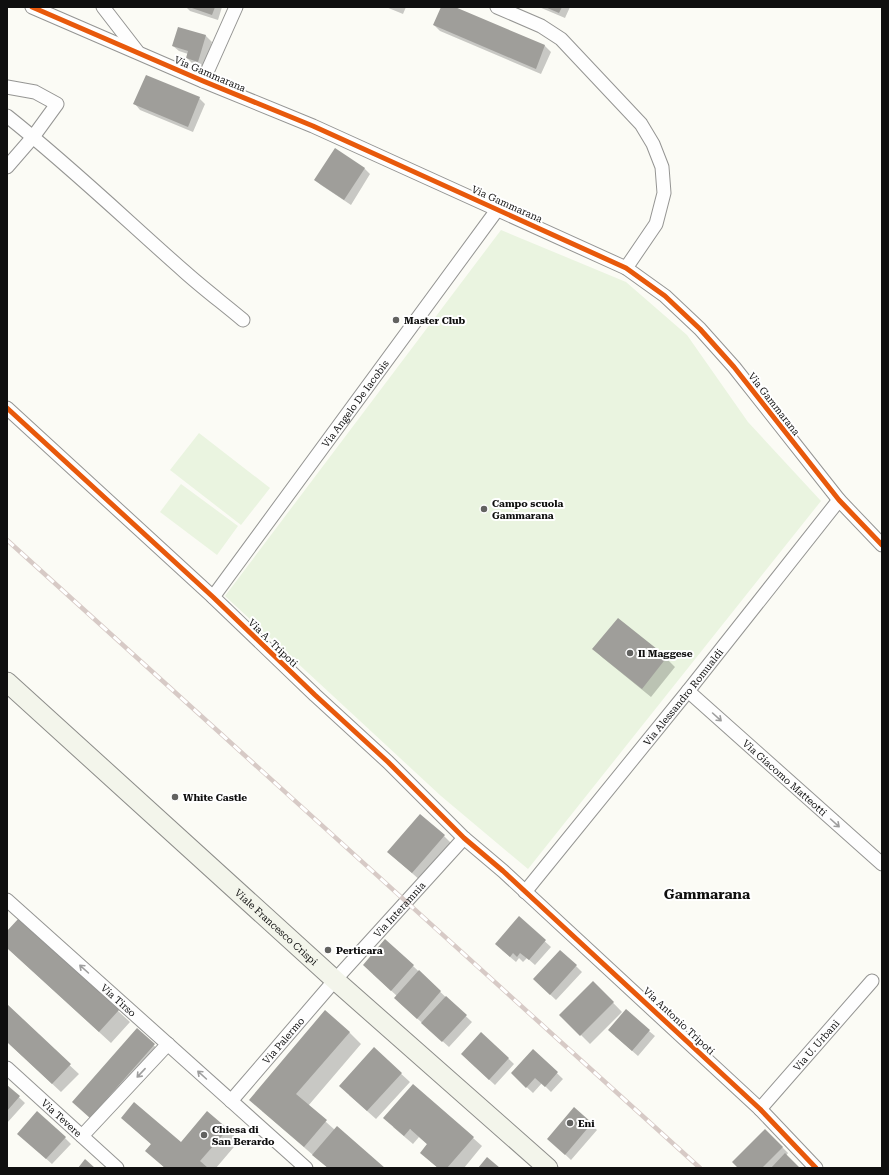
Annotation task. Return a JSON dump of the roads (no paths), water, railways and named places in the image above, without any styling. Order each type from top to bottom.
[{"type":"street","name":"Via Gammarana","points":[[32,7],[203,81],[313,126],[626,268],[665,296],[700,329],[734,367],[839,500],[882,545]]},
{"type":"street","points":[[103,7],[138,53]]},
{"type":"street","points":[[203,81],[236,7]]},
{"type":"street","points":[[497,7],[541,26],[561,39],[641,124],[653,144],[662,167],[664,193],[656,224],[626,268]]},
{"type":"street","points":[[7,87],[35,92],[57,104],[34,137],[7,167]]},
{"type":"street","points":[[7,116],[34,137],[186,273],[243,320]]},
{"type":"street","name":"Via Angelo De Iacobis","points":[[213,597],[497,210]]},
{"type":"street","name":"Via A. Tripoti","points":[[7,408],[213,597],[315,695],[388,762],[464,838],[525,892]]},
{"type":"street","name":"Via Alessandro Romualdi","points":[[525,892],[688,691],[839,500]]},
{"type":"street","name":"Viale Francesco Crispi","points":[[7,682],[335,980],[548,1168]]},
{"type":"street","name":"Via Giacomo Matteotti","points":[[688,691],[882,864]]},
{"type":"street","name":"Via Interamnia","points":[[335,980],[464,838]]},
{"type":"street","name":"Via Antonio Tripoti","points":[[525,892],[760,1109],[816,1168]]},
{"type":"street","name":"Via Tirso","points":[[7,900],[168,1044],[301,1166]]},
{"type":"street","name":"Via Palermo","points":[[231,1101],[335,980]]},
{"type":"street","name":"Via U. Urbani","points":[[760,1109],[872,981]]},
{"type":"street","points":[[82,1136],[168,1044]]},
{"type":"street","name":"Via Tevere","points":[[7,1068],[117,1168]]},
{"type":"railway","points":[[7,540],[700,1168]]},
{"type":"place","name":"Master Club","points":[[396,320]]},
{"type":"place","name":"Campo scuola Gammarana","points":[[484,509]]},
{"type":"place","name":"Il Maggese","points":[[630,653]]},
{"type":"place","name":"White Castle","points":[[175,797]]},
{"type":"place","name":"Perticara","points":[[328,950]]},
{"type":"place","name":"Eni","points":[[570,1123]]},
{"type":"place","name":"Chiesa di San Berardo","points":[[204,1135]]},
{"type":"district","name":"Gammarana","points":[[707,894]]}]
